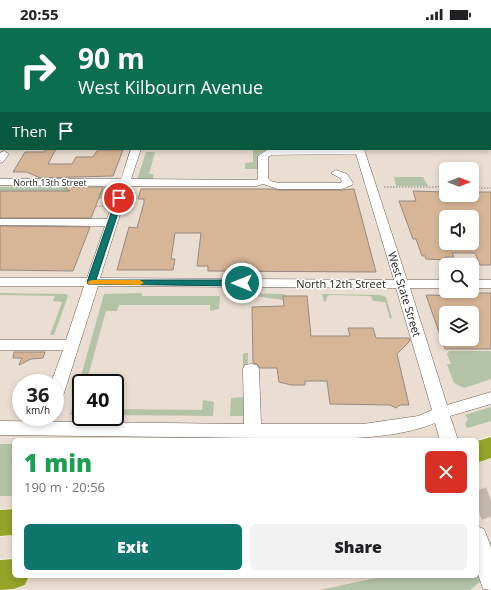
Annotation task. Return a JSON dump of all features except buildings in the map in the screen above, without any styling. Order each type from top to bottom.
[{"type":"highway","points":[[479,451],[491,447]]},
{"type":"highway","points":[[0,574],[12,574]]},
{"type":"street","points":[[62,374],[91,282],[136,150]]},
{"type":"street","points":[[336,173],[342,174],[347,179],[348,183],[342,186],[278,186],[267,183],[263,178],[262,156],[270,152],[359,150]]},
{"type":"street","name":"West State Street","points":[[359,150],[402,284],[448,437]]},
{"type":"street","name":"North 13th Street","points":[[0,182],[257,183],[262,181],[263,178]]},
{"type":"street","points":[[0,222],[111,223]]},
{"type":"street","name":"North 12th Street","points":[[0,282],[439,284]]},
{"type":"street","points":[[479,284],[491,284]]},
{"type":"street","points":[[0,344],[72,345]]},
{"type":"street","points":[[251,369],[253,431]]},
{"type":"street","points":[[64,424],[253,431],[363,431],[421,422],[491,398]]},
{"type":"street","points":[[0,428],[18,426]]},
{"type":"street","points":[[479,541],[491,582]]},
{"type":"path","points":[[384,187],[439,188]]},
{"type":"path","points":[[479,188],[491,188]]},
{"type":"path","points":[[99,198],[106,198]]},
{"type":"path","points":[[96,206],[103,206]]},
{"type":"green space","points":[[253,150],[267,150],[259,154],[259,169],[245,169],[245,163],[253,162]]},
{"type":"green space","points":[[146,152],[155,152],[149,174],[154,174],[153,179],[137,180]]},
{"type":"green space","points":[[394,177],[423,177],[428,186],[396,186]]},
{"type":"green space","points":[[0,187],[106,187],[108,189],[105,198],[99,198],[101,191],[0,191]]},
{"type":"green space","points":[[0,293],[66,294],[68,296],[54,335],[50,335],[62,302],[53,301],[55,296],[0,295]]},
{"type":"green space","points":[[142,293],[142,296],[220,296],[219,309],[210,311],[210,305],[119,305],[117,311],[106,311],[88,374],[82,374],[104,294]]},
{"type":"green space","points":[[234,293],[284,294],[285,296],[283,297],[283,300],[236,295]]},
{"type":"green space","points":[[322,294],[380,295],[386,297],[392,318],[390,318],[385,302],[373,301],[371,296],[329,295],[324,302]]},
{"type":"green space","points":[[449,351],[491,351],[491,379],[464,388],[454,383],[447,364],[451,364],[447,354]]},
{"type":"green space","points":[[248,353],[246,416],[230,416],[231,398],[243,397],[243,354]]},
{"type":"green space","points":[[203,400],[214,402],[213,416],[124,415],[124,409],[202,410]]},
{"type":"green space","points":[[491,407],[491,421],[467,428],[465,424],[468,419],[465,415]]},
{"type":"green space","points":[[0,444],[12,444],[12,496],[0,496]]},
{"type":"green space","points":[[491,542],[491,573],[470,590],[320,590],[376,578],[479,578],[479,547]]},
{"type":"tunnel","points":[[479,505],[491,501]]},
{"type":"slow traffic","points":[[92,282],[140,283]]},
{"type":"route","points":[[119,198],[91,282],[242,283]]}]
